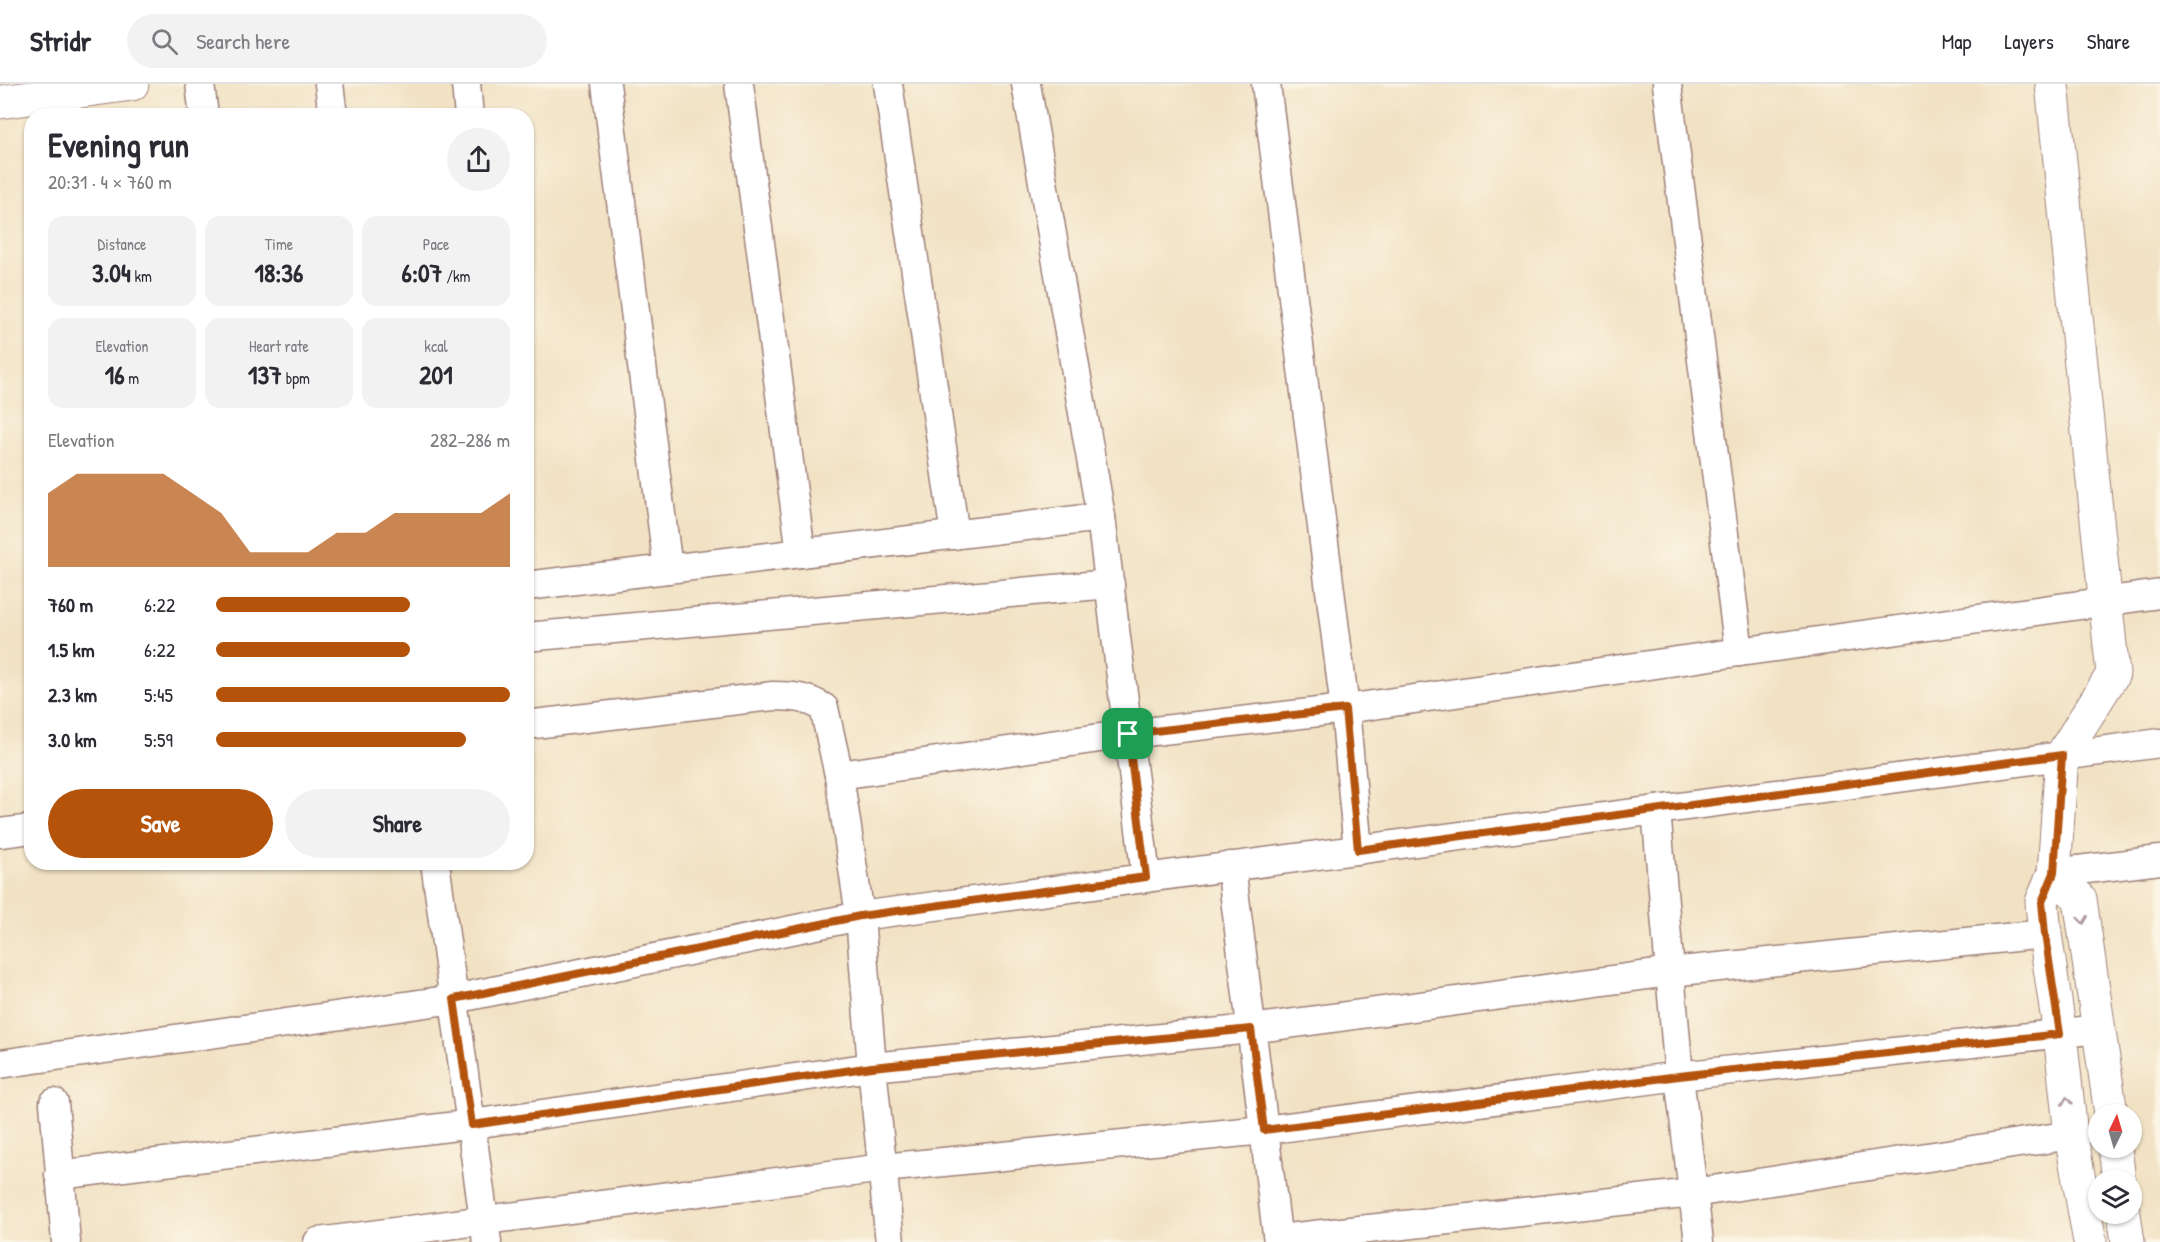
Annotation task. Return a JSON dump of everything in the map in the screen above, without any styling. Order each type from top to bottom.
[{"type":"street","points":[[0,102],[44,98],[132,84]]},
{"type":"street","points":[[200,84],[203,108]]},
{"type":"street","points":[[329,84],[332,108]]},
{"type":"street","points":[[466,84],[468,108]]},
{"type":"street","points":[[606,84],[668,569]]},
{"type":"street","points":[[739,84],[801,553]]},
{"type":"street","points":[[888,84],[955,535]]},
{"type":"street","points":[[1026,84],[1101,517],[1146,877]]},
{"type":"street","points":[[1266,84],[1345,709],[1358,850]]},
{"type":"street","points":[[1667,84],[1739,652]]},
{"type":"street","points":[[2052,84],[2113,674],[2062,755],[2054,873],[2042,902],[2060,1034],[2070,1135],[2090,1242]]},
{"type":"street","points":[[534,585],[1101,517]]},
{"type":"street","points":[[534,636],[1110,584]]},
{"type":"street","points":[[838,775],[1128,734],[1345,709],[2160,594]]},
{"type":"street","points":[[534,724],[773,696],[811,699],[824,708],[838,775],[860,916],[872,1067],[890,1242]]},
{"type":"street","points":[[0,1064],[454,999],[860,916],[2160,743]]},
{"type":"street","points":[[1656,810],[1679,1076],[1699,1242]]},
{"type":"street","points":[[0,833],[24,830]]},
{"type":"street","points":[[2054,873],[2160,860]]},
{"type":"street","points":[[1231,866],[1278,1240],[1693,1193],[2070,1135]]},
{"type":"street","points":[[436,870],[486,1231]]},
{"type":"street","points":[[2054,873],[2080,899],[2109,1104]]},
{"type":"street","points":[[59,1175],[472,1125],[872,1067],[1251,1029],[1670,972],[2045,934]]},
{"type":"street","points":[[318,1242],[486,1231],[883,1168],[1264,1130],[1679,1076],[2099,1029]]},
{"type":"street","points":[[54,1103],[66,1242]]},
{"type":"street","points":[[2125,1224],[2128,1242]]},
{"type":"route","points":[[1345,709],[1358,850],[2062,755],[2054,873],[2042,902],[2060,1034],[1679,1076],[1264,1130],[1251,1029],[872,1067],[472,1125],[454,999],[860,916],[1146,877],[1128,734],[1345,709]]}]
